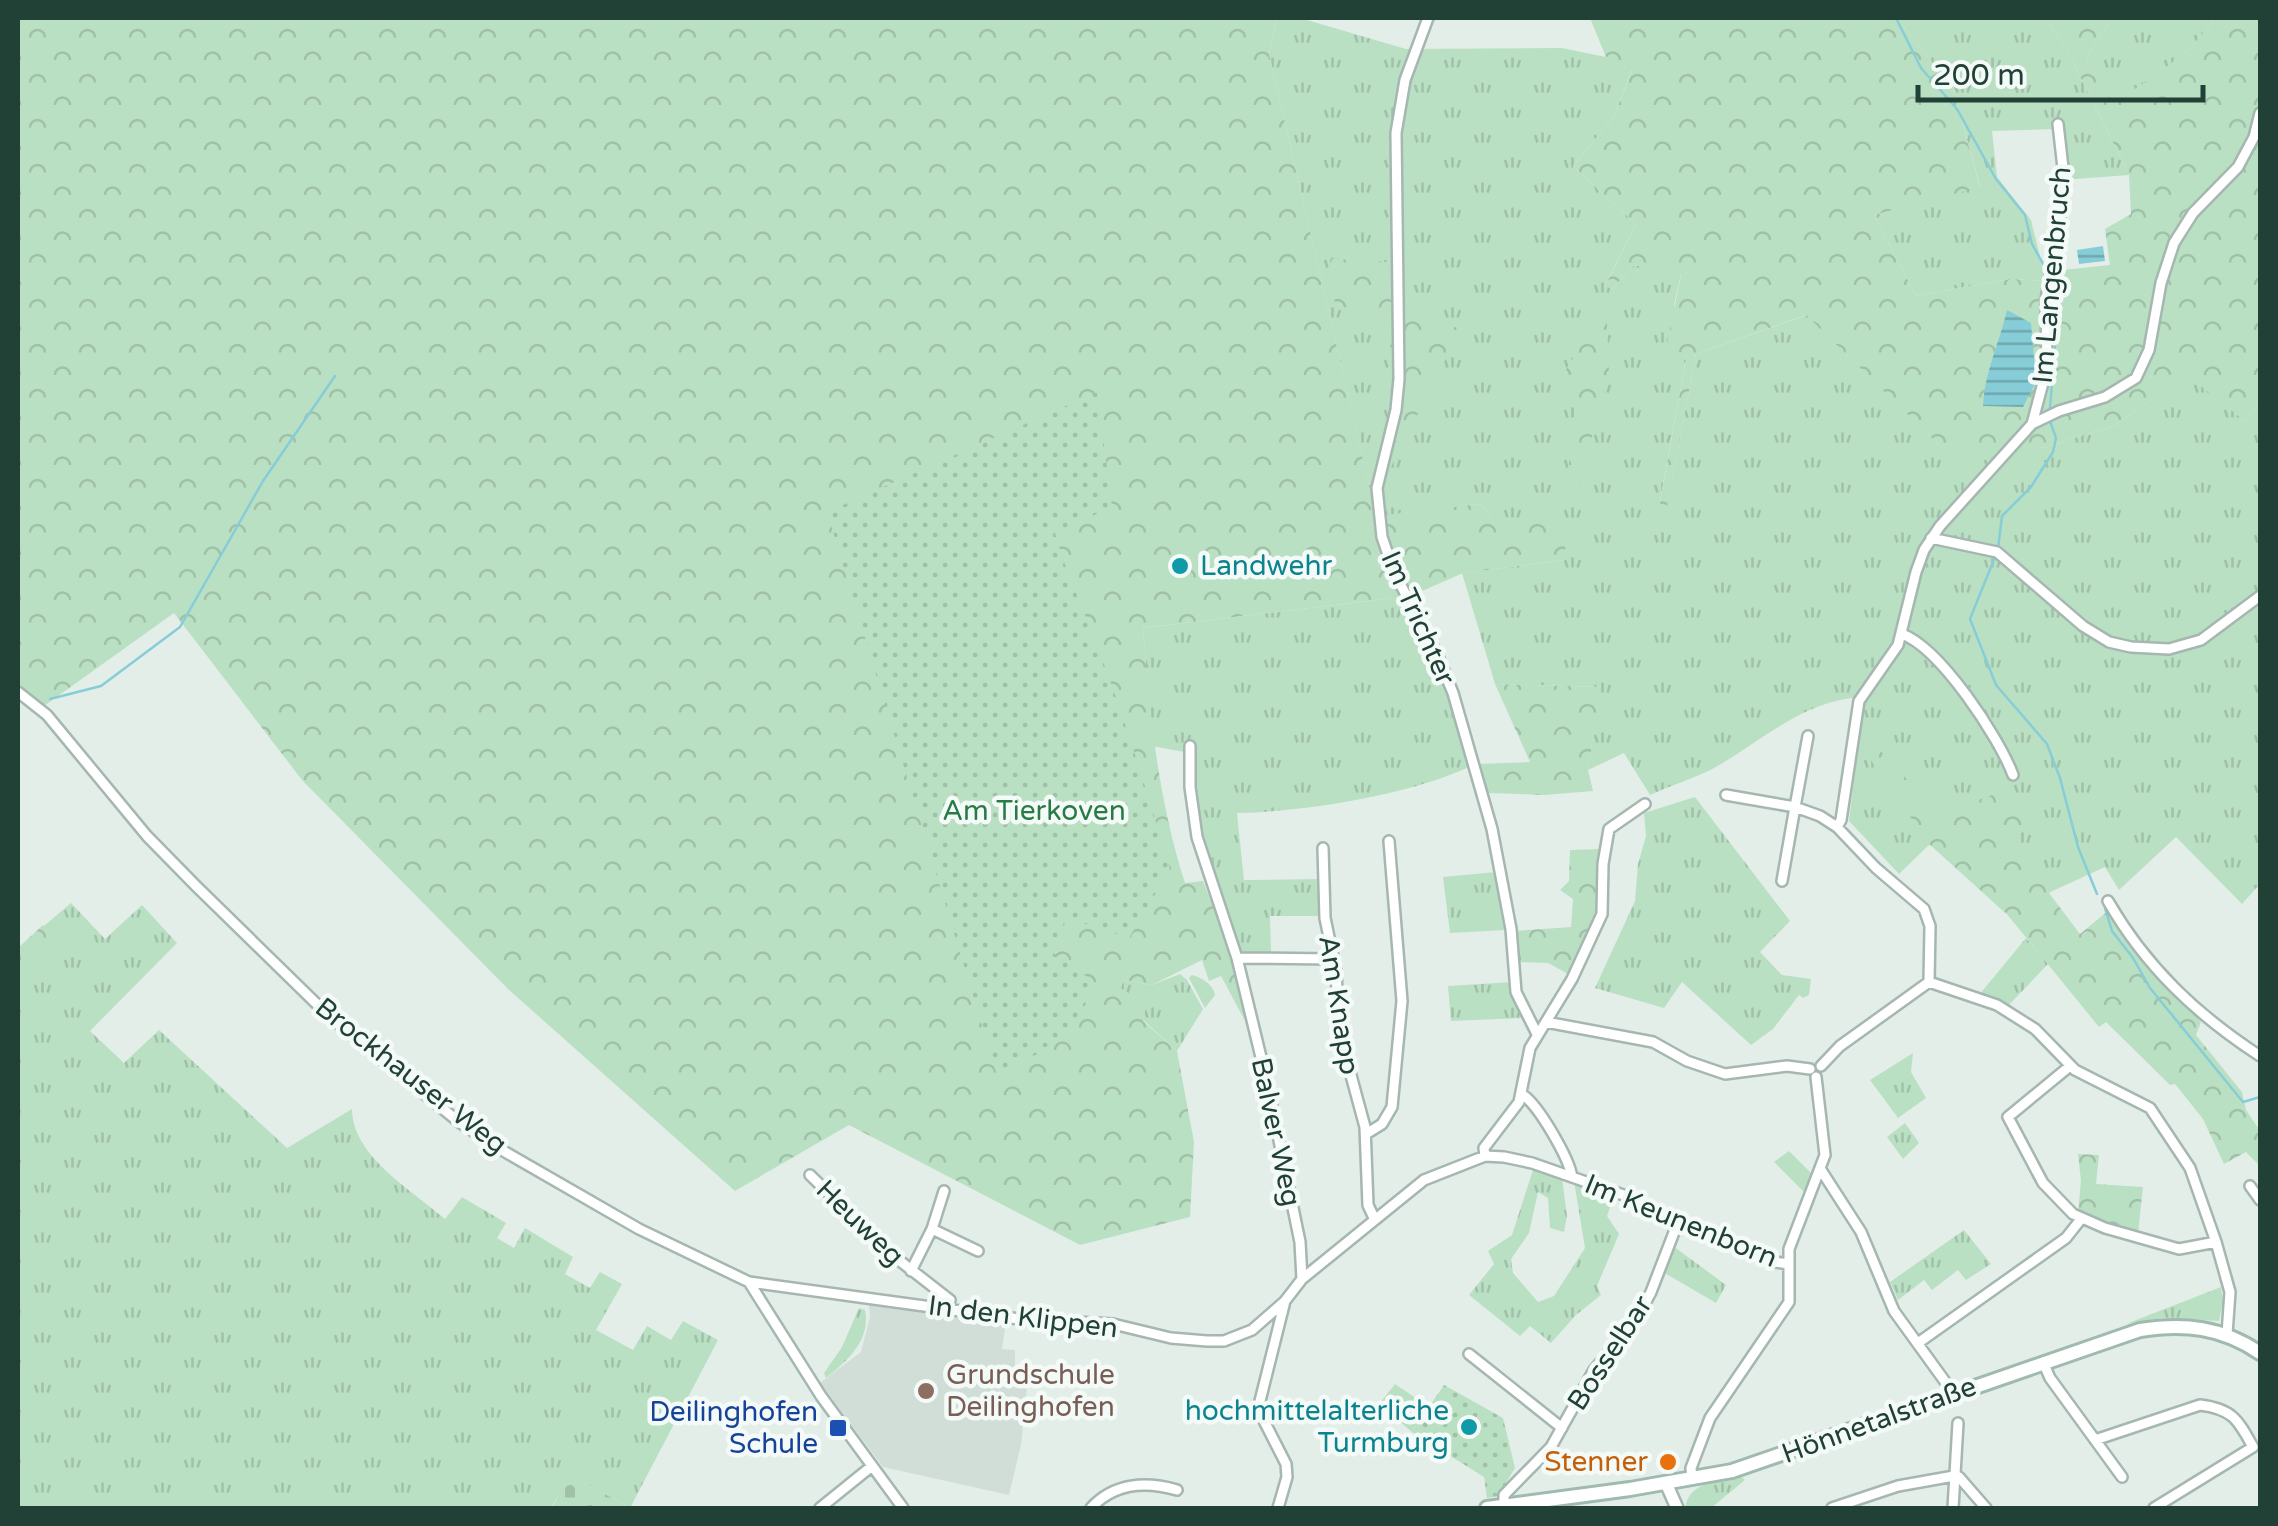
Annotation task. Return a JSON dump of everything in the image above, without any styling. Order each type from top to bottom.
[{"type":"main road","name":"Hönnetalstraße","points":[[1488,1508],[1666,1483],[1772,1458],[2123,1334],[2186,1326],[2227,1334],[2260,1352]]},
{"type":"street","name":"Im Trichter","points":[[1428,18],[1406,80],[1396,133],[1399,379],[1378,500],[1389,558],[1453,694],[1492,829],[1508,908],[1516,992],[1536,1034]]},
{"type":"street","name":"Im Langenbruch","points":[[1837,827],[1859,701],[1892,657],[1902,634],[1916,572],[1932,538],[2032,424],[2059,411],[2105,398],[2136,378],[2149,350],[2161,282],[2174,243],[2192,214],[2217,191],[2246,152],[2260,113]]},
{"type":"street","name":"Im Langenbruch","points":[[2032,424],[2047,368],[2046,300],[2064,186],[2058,124]]},
{"type":"street","points":[[1932,538],[1997,552],[2083,626],[2109,642],[2131,648],[2169,649],[2201,640],[2260,596]]},
{"type":"street","points":[[1902,634],[1922,645],[1977,711],[1997,738],[2012,775]]},
{"type":"street","name":"Brockhauser Weg","points":[[18,692],[47,715],[147,836],[196,886],[329,1016],[399,1074],[500,1149],[639,1229],[749,1282]]},
{"type":"street","points":[[1782,881],[1808,736]]},
{"type":"street","name":"Balver Weg","points":[[1190,746],[1190,787],[1197,837],[1236,958],[1294,1215],[1302,1279]]},
{"type":"street","points":[[1726,795],[1795,807],[1837,827],[1876,868],[1924,909],[1930,926],[1929,982]]},
{"type":"street","points":[[1278,1508],[1287,1477],[1286,1464],[1258,1409],[1284,1302],[1302,1279],[1424,1180],[1484,1156],[1484,1148],[1523,1095],[1536,1034],[1572,979],[1602,914],[1604,844],[1609,829],[1645,804]]},
{"type":"street","points":[[1366,1134],[1386,1120],[1392,1107],[1402,1001],[1389,841]]},
{"type":"street","name":"Am Knapp","points":[[1323,848],[1325,918],[1333,959],[1339,1035],[1366,1134],[1368,1206],[1374,1218]]},
{"type":"street","points":[[2108,901],[2129,936],[2175,990],[2207,1020],[2260,1056]]},
{"type":"street","points":[[1236,958],[1333,959]]},
{"type":"street","points":[[1929,982],[1997,1005],[2034,1029],[2070,1066],[2150,1108],[2190,1168],[2216,1242],[2230,1292],[2227,1334]]},
{"type":"street","points":[[1816,1071],[1840,1046],[1929,982]]},
{"type":"street","points":[[1546,1022],[1654,1042],[1687,1061],[1730,1074],[1780,1066],[1816,1071]]},
{"type":"street","points":[[2070,1066],[2008,1117],[2043,1183],[2081,1219],[2179,1249],[2216,1242]]},
{"type":"street","points":[[1692,1478],[1697,1447],[1710,1418],[1788,1302],[1789,1249],[1826,1155],[1816,1071]]},
{"type":"street","name":"Im Keunenborn","points":[[1523,1095],[1542,1119],[1571,1168],[1572,1177]]},
{"type":"street","name":"Im Keunenborn","points":[[1484,1156],[1532,1163],[1572,1177],[1657,1209],[1678,1222],[1775,1262],[1788,1264]]},
{"type":"street","points":[[1821,1170],[1861,1232],[1894,1311],[1954,1394]]},
{"type":"street","name":"Heuweg","points":[[810,1175],[912,1272],[950,1300],[945,1310]]},
{"type":"street","points":[[2250,1186],[2260,1200]]},
{"type":"street","points":[[912,1272],[944,1191]]},
{"type":"street","points":[[1918,1344],[2066,1238],[2081,1219]]},
{"type":"street","name":"Bosselbar","points":[[1504,1506],[1504,1495],[1551,1447],[1594,1370],[1643,1307],[1678,1222]]},
{"type":"street","points":[[932,1228],[978,1251]]},
{"type":"street","points":[[749,1282],[807,1375],[903,1508]]},
{"type":"street","name":"In den Klippen","points":[[749,1282],[1019,1319],[1114,1324],[1171,1338],[1207,1341],[1224,1340],[1252,1330],[1284,1302]]},
{"type":"street","name":"Bosselbar","points":[[1469,1354],[1562,1428]]},
{"type":"street","points":[[2043,1362],[2050,1378],[2122,1478]]},
{"type":"street","points":[[2095,1440],[2200,1405],[2218,1407],[2240,1424],[2253,1447],[2154,1508]]},
{"type":"street","points":[[1953,1508],[1958,1423]]},
{"type":"street","points":[[820,1508],[872,1466]]},
{"type":"street","points":[[1840,1507],[1898,1486],[1954,1476],[1960,1477],[1986,1508]]},
{"type":"street","points":[[1666,1483],[1677,1508]]},
{"type":"street","points":[[1091,1508],[1126,1486],[1159,1485],[1177,1490]]},
{"type":"shaded area","name":"Grundschule Deilinghofen","points":[[869,1304],[1006,1322],[1002,1349],[1015,1350],[1015,1379],[1028,1378],[1021,1445],[1009,1495],[883,1467],[820,1383],[861,1352],[870,1317]]},
{"type":"green space","points":[[18,18],[1277,18],[1269,54],[1376,516],[1480,504],[1492,517],[1566,519],[1565,560],[1463,573],[1411,596],[1143,628],[1156,757],[1176,852],[1185,883],[1203,881],[1234,960],[1247,1016],[1244,1019],[1221,976],[1209,981],[1202,960],[1152,985],[1124,980],[1121,988],[1146,1006],[1143,1021],[1177,1051],[1194,1142],[1190,1217],[1080,1245],[849,1125],[735,1191],[508,989],[302,780],[174,613],[44,706],[18,688]]},
{"type":"green space","points":[[1277,18],[1300,18],[1406,49],[1562,48],[1606,57],[1632,70],[1613,118],[1573,166],[1636,224],[1605,285],[1612,289],[1634,265],[1681,274],[1674,305],[1687,354],[1659,506],[1667,506],[1696,354],[1807,315],[1943,449],[2038,449],[2113,426],[2189,375],[2245,421],[2260,400],[2260,884],[2242,904],[2176,837],[2119,890],[2105,867],[2005,913],[1930,844],[1899,874],[1849,821],[1864,697],[1843,699],[1804,713],[1716,767],[1650,795],[1624,753],[1588,770],[1600,687],[1495,684],[1462,573],[1565,560],[1492,517],[1480,504],[1376,517],[1269,54]]},
{"type":"green space","points":[[1590,18],[1897,18],[1953,89],[1980,187],[1874,215],[1916,296],[2010,279],[2045,281],[2043,272],[2110,265],[2105,229],[2131,214],[2129,175],[2068,52],[2046,18],[2112,18],[2086,59],[2114,104],[2187,52],[2216,18],[2260,18],[2260,400],[2245,421],[2188,376],[2113,426],[2038,449],[1943,449],[1806,315],[1696,354],[1667,507],[1659,507],[1687,354],[1666,348],[1681,275],[1634,265],[1612,289],[1605,286],[1636,224],[1573,166],[1613,118],[1632,71],[1606,57]]},
{"type":"green space","points":[[1897,18],[2046,18],[2068,52],[2129,175],[2062,180],[2057,129],[1992,131],[1997,177],[2031,220],[2046,281],[2010,279],[1916,296],[1874,215],[1980,186],[1953,89]]},
{"type":"green space","points":[[2112,18],[2216,18],[2187,52],[2114,105],[2086,59]]},
{"type":"green space","points":[[1330,259],[1388,262],[1394,309],[1461,329],[1390,469],[1384,467],[1391,447],[1390,324],[1335,304]]},
{"type":"green space","points":[[1606,301],[1609,370],[1575,502],[1564,502],[1579,388],[1563,375]]},
{"type":"green space","name":"Am Tierkoven","points":[[1097,392],[1112,507],[1055,533],[1120,709],[1170,869],[1129,938],[1068,918],[1049,950],[1097,984],[1077,1019],[1040,1053],[996,1072],[827,512]]},
{"type":"green space","points":[[1411,596],[1456,688],[1471,766],[1418,785],[1356,800],[1237,813],[1244,880],[1320,879],[1322,916],[1270,916],[1271,952],[1237,956],[1208,868],[1195,847],[1185,795],[1184,752],[1152,746],[1143,628]]},
{"type":"green space","points":[[1495,684],[1601,687],[1588,770],[1593,791],[1545,795],[1487,793],[1477,764],[1530,762]]},
{"type":"green space","points":[[1876,746],[1930,804],[1954,809],[2000,792],[2025,799],[2019,840],[2049,893],[2080,934],[2109,910],[2201,1022],[2196,1035],[2242,1092],[2246,1110],[2260,1131],[2260,1166],[2246,1152],[2224,1164],[2203,1119],[2175,1084],[2170,1085],[2106,1022],[2099,1027],[2006,913],[1929,844],[1868,756]]},
{"type":"green space","points":[[1695,797],[1790,921],[1760,952],[1782,975],[1811,979],[1809,995],[1799,995],[1773,1029],[1751,1045],[1682,982],[1664,1008],[1595,988],[1635,901],[1638,864],[1646,836],[1644,813]]},
{"type":"green space","points":[[1601,849],[1600,912],[1570,975],[1548,963],[1518,962],[1515,931],[1571,927],[1573,899],[1560,890],[1569,881],[1570,850]]},
{"type":"green space","points":[[1496,872],[1506,930],[1450,933],[1443,877]]},
{"type":"green space","points":[[71,903],[105,939],[142,905],[177,943],[90,1031],[124,1063],[159,1030],[287,1148],[352,1109],[362,1142],[373,1157],[445,1219],[462,1197],[506,1223],[497,1238],[514,1248],[525,1228],[573,1257],[565,1274],[590,1288],[600,1272],[622,1284],[596,1330],[633,1350],[647,1326],[671,1340],[683,1321],[718,1340],[630,1508],[570,1475],[551,1508],[18,1508],[18,948]]},
{"type":"green space","points":[[43,925],[57,944],[18,983],[18,948]]},
{"type":"green space","points":[[2026,938],[2048,964],[2006,1008],[1979,995]]},
{"type":"green space","points":[[1180,974],[1203,1009],[1177,1051],[1143,1020],[1120,988],[1124,980],[1152,985]]},
{"type":"green space","points":[[1192,975],[1214,991],[1205,1008],[1189,978]]},
{"type":"green space","points":[[1512,982],[1523,1018],[1451,1021],[1448,986]]},
{"type":"green space","points":[[1913,1053],[1911,1072],[1926,1098],[1898,1118],[1870,1080]]},
{"type":"green space","points":[[1905,1123],[1919,1143],[1903,1159],[1887,1137]]},
{"type":"green space","points":[[1789,1151],[1814,1176],[1805,1193],[1774,1162]]},
{"type":"green space","points":[[2078,1154],[2099,1155],[2096,1184],[2143,1187],[2138,1233],[2078,1213]]},
{"type":"green space","points":[[1533,1170],[1562,1178],[1567,1216],[1564,1232],[1550,1228],[1548,1198],[1538,1192],[1529,1233],[1511,1259],[1513,1273],[1538,1302],[1554,1296],[1585,1248],[1574,1181],[1614,1196],[1607,1216],[1619,1234],[1597,1286],[1601,1295],[1551,1343],[1530,1326],[1520,1336],[1469,1295],[1494,1264],[1488,1251],[1512,1235]]},
{"type":"green space","points":[[1964,1230],[1991,1264],[1966,1280],[1958,1270],[1932,1290],[1924,1280],[1898,1300],[1890,1282]]},
{"type":"green space","points":[[1673,1246],[1726,1285],[1716,1303],[1663,1272]]},
{"type":"green space","points":[[2221,1287],[2219,1321],[2162,1318],[2126,1324]]},
{"type":"green space","points":[[859,1308],[865,1310],[866,1321],[861,1341],[826,1378],[824,1373],[842,1347]]},
{"type":"green space","points":[[1395,1384],[1429,1407],[1412,1432],[1379,1404]]},
{"type":"green space","points":[[1444,1385],[1503,1418],[1515,1468],[1498,1496],[1487,1498],[1484,1477],[1412,1432]]},
{"type":"green space","points":[[569,1474],[630,1508],[552,1508]]},
{"type":"green space","points":[[1742,1477],[1745,1480],[1711,1508],[1685,1508],[1699,1487]]},
{"type":"water","points":[[2103,246],[2105,261],[2079,264],[2077,250]]},
{"type":"water","points":[[2007,310],[2031,323],[2036,382],[2023,407],[1983,406],[1989,369]]},
{"type":"waterway","points":[[1896,18],[1921,68],[1957,109],[1996,179],[2025,215],[2032,244],[2047,271]]},
{"type":"waterway","points":[[2050,408],[2059,293],[2053,282]]},
{"type":"waterway","points":[[50,699],[101,686],[180,627],[263,481],[335,376]]},
{"type":"waterway","points":[[1998,549],[2002,516],[2031,487],[2053,452],[2056,438],[2050,421]]},
{"type":"waterway","points":[[1995,557],[1970,619],[1996,685],[2047,744],[2078,847],[2097,894]]},
{"type":"waterway","points":[[2105,908],[2112,931],[2150,988],[2243,1102],[2260,1097]]},
{"type":"place","name":"Landwehr","points":[[1180,566]]},
{"type":"place","name":"Grundschule Deilinghofen","points":[[926,1391]]},
{"type":"place","name":"hochmittelalterliche Turmburg","points":[[1469,1427]]},
{"type":"place","name":"Deilinghofen Schule","points":[[838,1428]]},
{"type":"place","name":"Stenner","points":[[1668,1462]]}]
